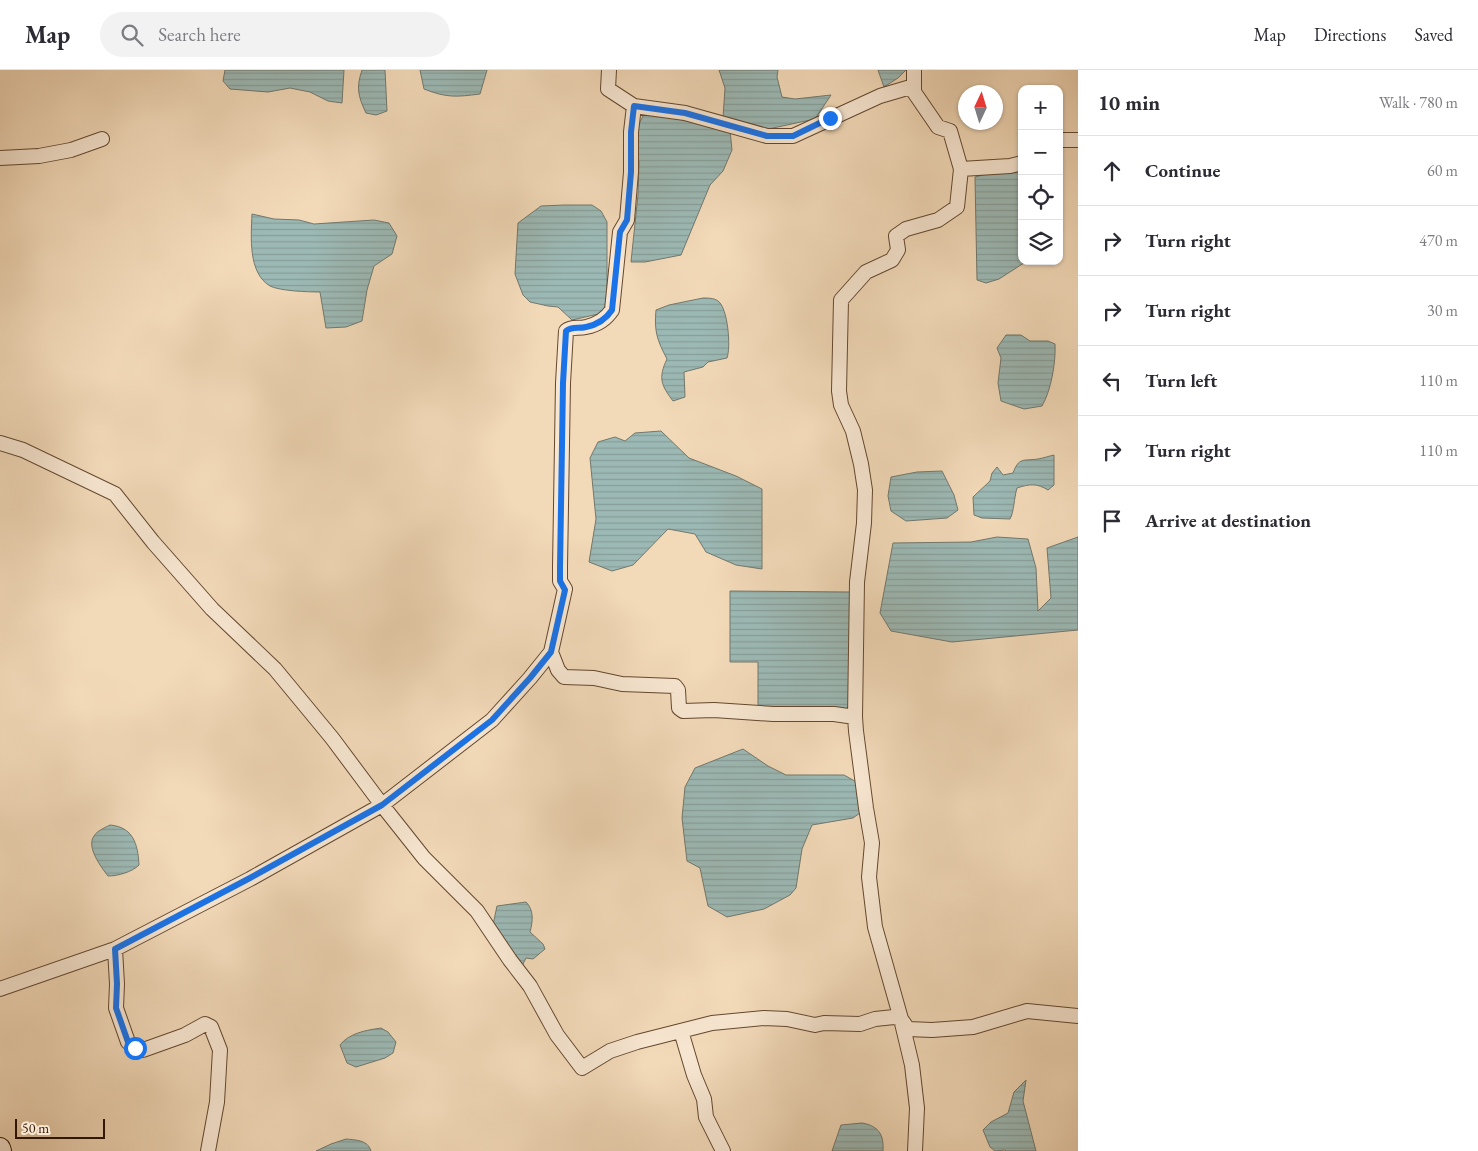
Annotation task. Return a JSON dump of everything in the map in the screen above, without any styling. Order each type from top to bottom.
[{"type":"street","points":[[610,70],[608,89],[634,106],[685,113],[767,136],[793,136],[880,96],[914,86]]},
{"type":"street","points":[[914,70],[914,92],[938,127],[950,131],[961,169],[957,207],[938,220],[906,229],[896,236],[898,250],[892,260],[866,272],[841,300],[839,350],[841,405],[853,431],[865,490],[864,522],[857,582],[855,717],[872,843],[869,877],[875,927],[912,1066],[917,1108],[915,1151]]},
{"type":"street","points":[[0,989],[115,949],[250,878],[382,805],[492,720],[551,652],[565,590],[560,581],[560,568],[563,383],[566,331],[572,328],[585,327],[605,319],[612,310],[620,232],[627,220],[634,106]]},
{"type":"street","points":[[0,158],[39,156],[71,150],[102,139]]},
{"type":"street","points":[[1063,140],[1078,140]]},
{"type":"street","points":[[961,169],[1018,164]]},
{"type":"street","points":[[0,442],[23,450],[114,494],[212,609],[275,668],[332,738],[424,858],[477,911],[530,986],[557,1035],[582,1068],[610,1051],[665,1034],[712,1023],[764,1018],[787,1019],[814,1025],[824,1023],[860,1024],[875,1019],[894,1017],[901,1019],[908,1028],[932,1030],[973,1027],[1026,1011],[1078,1016]]},
{"type":"street","points":[[551,652],[558,670],[564,677],[594,678],[622,684],[675,686],[678,690],[679,708],[683,711],[714,710],[773,714],[834,714],[855,717]]},
{"type":"street","points":[[115,949],[116,1008],[128,1042],[135,1048],[144,1050],[185,1035],[205,1024],[211,1027],[220,1050],[217,1102],[208,1151]]},
{"type":"street","points":[[681,1031],[694,1075],[704,1099],[706,1117],[723,1151]]},
{"type":"water","points":[[225,70],[344,70],[342,103],[328,101],[310,92],[290,88],[268,92],[230,89],[223,81]]},
{"type":"water","points":[[362,70],[385,70],[387,111],[376,115],[366,113],[359,92]]},
{"type":"water","points":[[420,70],[487,70],[480,94],[458,96],[439,94],[424,89]]},
{"type":"water","points":[[719,70],[778,70],[777,77],[782,97],[795,99],[831,95],[815,119],[759,131],[723,118],[725,88]]},
{"type":"water","points":[[878,70],[906,70],[884,87]]},
{"type":"water","points":[[645,112],[667,113],[730,130],[732,150],[723,171],[710,185],[681,255],[645,262],[631,262],[638,195],[639,162],[633,136]]},
{"type":"water","points":[[1018,166],[1018,265],[1021,265],[999,279],[986,283],[977,280],[975,177]]},
{"type":"water","points":[[592,205],[601,211],[607,222],[607,300],[603,313],[572,320],[558,307],[530,302],[523,295],[515,274],[518,223],[541,206]]},
{"type":"water","points":[[252,214],[274,219],[299,220],[314,224],[374,220],[389,223],[397,236],[392,254],[374,266],[367,290],[362,321],[346,327],[326,328],[320,292],[280,289],[270,286],[263,280],[254,264],[252,254]]},
{"type":"water","points":[[703,298],[718,301],[724,311],[729,337],[727,358],[708,362],[703,367],[684,372],[685,397],[673,401],[663,386],[662,381],[662,371],[667,359],[657,335],[655,324],[656,310],[669,305]]},
{"type":"water","points":[[1006,335],[1021,335],[1030,341],[1048,341],[1055,344],[1052,376],[1048,393],[1042,406],[1024,409],[1001,401],[998,383],[1001,358],[997,348]]},
{"type":"water","points":[[661,431],[689,458],[736,476],[762,489],[762,569],[736,565],[706,552],[695,534],[668,529],[633,565],[612,571],[589,562],[596,519],[590,458],[598,442],[615,437],[625,441],[635,433]]},
{"type":"water","points":[[1054,455],[1054,485],[1048,490],[1033,485],[1017,488],[1010,519],[982,518],[974,515],[973,497],[990,481],[992,473],[997,467],[1003,475],[1013,473],[1017,464],[1022,461]]},
{"type":"water","points":[[942,471],[954,495],[958,510],[947,518],[906,521],[891,511],[888,496],[891,477],[917,472]]},
{"type":"water","points":[[997,537],[1028,539],[1036,568],[1038,611],[1051,598],[1047,548],[1078,537],[1078,630],[952,642],[891,631],[880,613],[893,543],[971,542]]},
{"type":"water","points":[[730,591],[852,592],[852,710],[758,709],[758,662],[730,662]]},
{"type":"water","points":[[743,749],[768,766],[786,775],[844,775],[860,784],[864,810],[853,818],[812,825],[802,849],[796,888],[790,895],[764,909],[727,917],[708,906],[700,868],[687,861],[682,818],[685,787],[695,768]]},
{"type":"water","points":[[110,825],[124,829],[133,838],[139,865],[125,873],[108,876],[95,857],[92,841],[97,833]]},
{"type":"water","points":[[526,902],[529,905],[532,916],[530,932],[543,944],[545,949],[533,959],[526,958],[522,966],[515,959],[515,954],[493,925],[497,906]]},
{"type":"water","points":[[381,1028],[388,1032],[396,1042],[393,1053],[385,1058],[356,1067],[347,1063],[340,1045],[348,1038],[359,1033]]},
{"type":"water","points":[[1026,1080],[1023,1101],[1036,1151],[995,1151],[990,1147],[983,1130],[991,1122],[1008,1113],[1014,1092]]},
{"type":"water","points":[[862,1123],[873,1126],[879,1132],[883,1140],[883,1151],[832,1151],[841,1125]]},
{"type":"water","points":[[346,1139],[358,1140],[367,1145],[371,1151],[316,1151],[331,1144]]},
{"type":"route","points":[[135,1048],[128,1042],[116,1008],[115,949],[250,878],[382,805],[492,720],[551,652],[565,590],[560,581],[560,568],[563,383],[566,331],[569,328],[585,327],[605,319],[612,310],[620,232],[627,220],[634,106],[685,113],[767,136],[793,136],[830,118]]}]
